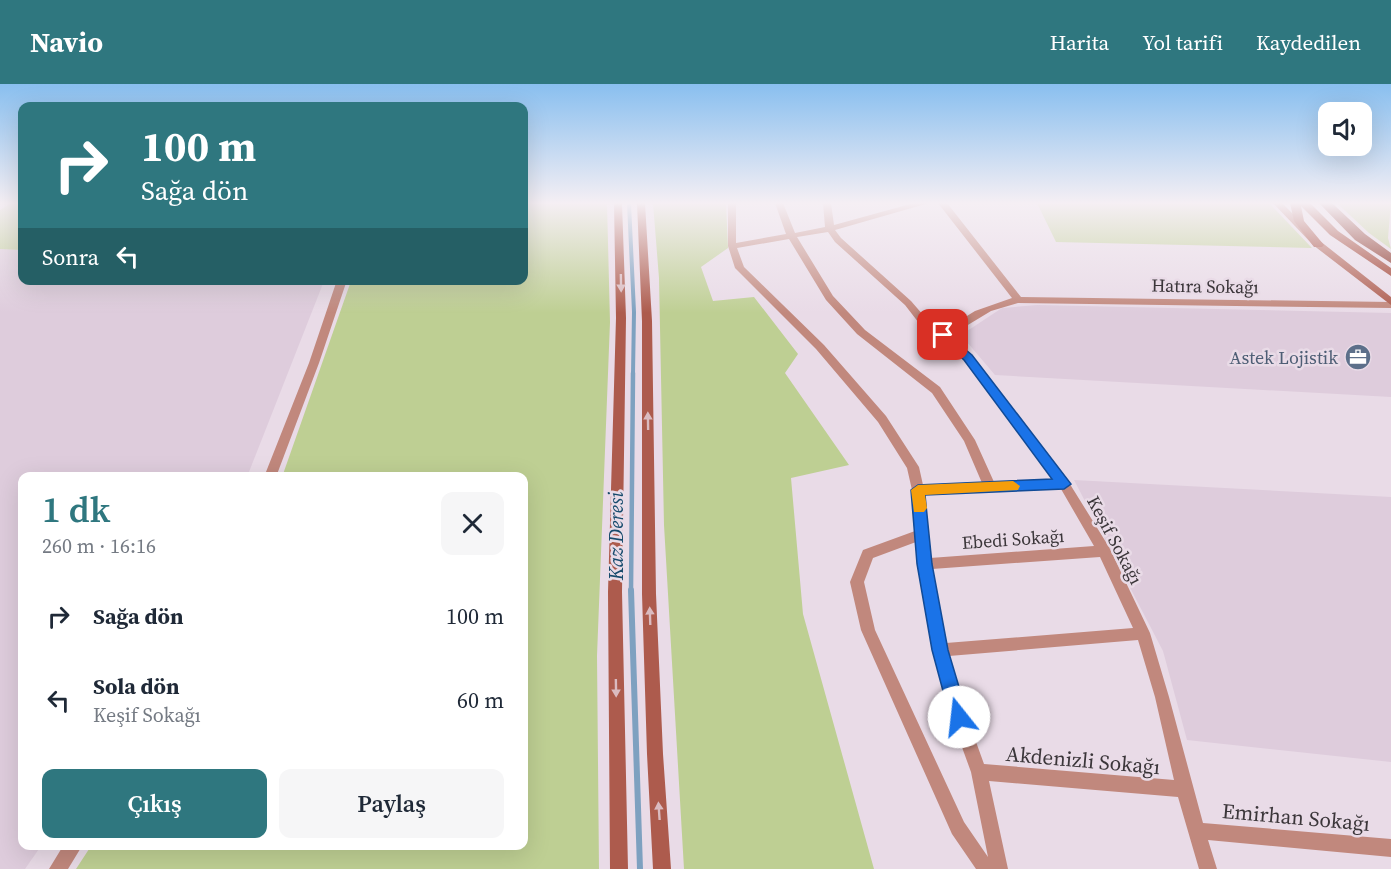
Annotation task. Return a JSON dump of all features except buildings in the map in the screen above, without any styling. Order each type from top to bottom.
[{"type":"highway","points":[[1365,240],[1391,259]]},
{"type":"main road","points":[[619,240],[621,318],[615,592],[619,869]]},
{"type":"main road","points":[[643,240],[647,321],[649,594],[662,869]]},
{"type":"main road","points":[[1312,240],[1391,303]]},
{"type":"main road","points":[[1314,240],[1318,245]]},
{"type":"main road","points":[[1343,240],[1391,273]]},
{"type":"street","points":[[732,240],[740,268],[820,347],[882,419],[913,468],[918,490],[924,564],[940,650],[959,717],[979,772],[999,869]]},
{"type":"street","points":[[732,246],[774,240]]},
{"type":"street","points":[[794,240],[829,298],[861,332],[936,390],[969,440],[990,487]]},
{"type":"street","name":"Keşif Sokağı","points":[[839,240],[853,256],[908,303],[926,324],[943,335],[968,357],[1064,484],[1104,551],[1143,633],[1162,697],[1184,789],[1208,869]]},
{"type":"street","points":[[971,240],[1018,300]]},
{"type":"street","points":[[272,472],[314,363],[340,285]]},
{"type":"street","name":"Hatıra Sokağı","points":[[943,335],[975,313],[1004,302],[1018,300],[1391,303]]},
{"type":"street","points":[[918,490],[1064,484]]},
{"type":"street","points":[[922,534],[868,554],[857,582],[868,630],[958,828],[986,869]]},
{"type":"street","name":"Ebedi Sokağı","points":[[924,564],[1104,551]]},
{"type":"street","points":[[940,650],[1143,633]]},
{"type":"street","name":"Akdenizli Sokağı","points":[[979,772],[1184,789]]},
{"type":"street","name":"Emirhan Sokağı","points":[[1198,831],[1391,848]]},
{"type":"street","points":[[58,869],[70,850]]},
{"type":"shaded area","points":[[0,249],[18,250],[18,285],[322,285],[249,472],[18,472],[18,850],[38,850],[25,869],[0,869]]},
{"type":"shaded area","points":[[1037,305],[1391,313],[1391,397],[995,375],[961,335],[1002,308]]},
{"type":"shaded area","points":[[1074,480],[1391,497],[1391,762],[1187,740],[1163,651]]},
{"type":"green space","points":[[0,240],[18,240],[18,250],[0,249]]},
{"type":"green space","points":[[528,240],[608,240],[610,322],[597,656],[599,869],[76,869],[88,850],[528,850],[528,472],[284,472],[350,285],[528,285]]},
{"type":"green space","points":[[656,240],[728,240],[728,248],[701,267],[713,301],[754,297],[798,354],[785,373],[849,465],[791,478],[803,614],[874,869],[684,869],[664,525],[659,278]]},
{"type":"green space","points":[[1055,240],[1304,240],[1312,248],[1056,242]]},
{"type":"green space","points":[[1378,240],[1388,240],[1391,249]]},
{"type":"waterway","name":"Kaz Deresi","points":[[631,240],[634,312],[633,374]]},
{"type":"waterway","name":"Kaz Deresi","points":[[631,590],[633,373]]},
{"type":"waterway","name":"Kaz Deresi","points":[[631,590],[640,869]]},
{"type":"slow traffic","points":[[919,508],[918,490],[1013,486]]},
{"type":"place","name":"Astek Lojistik","points":[[1358,357]]},
{"type":"route","points":[[943,335],[968,357],[1064,484],[918,490],[924,564],[940,650],[959,717]]}]
